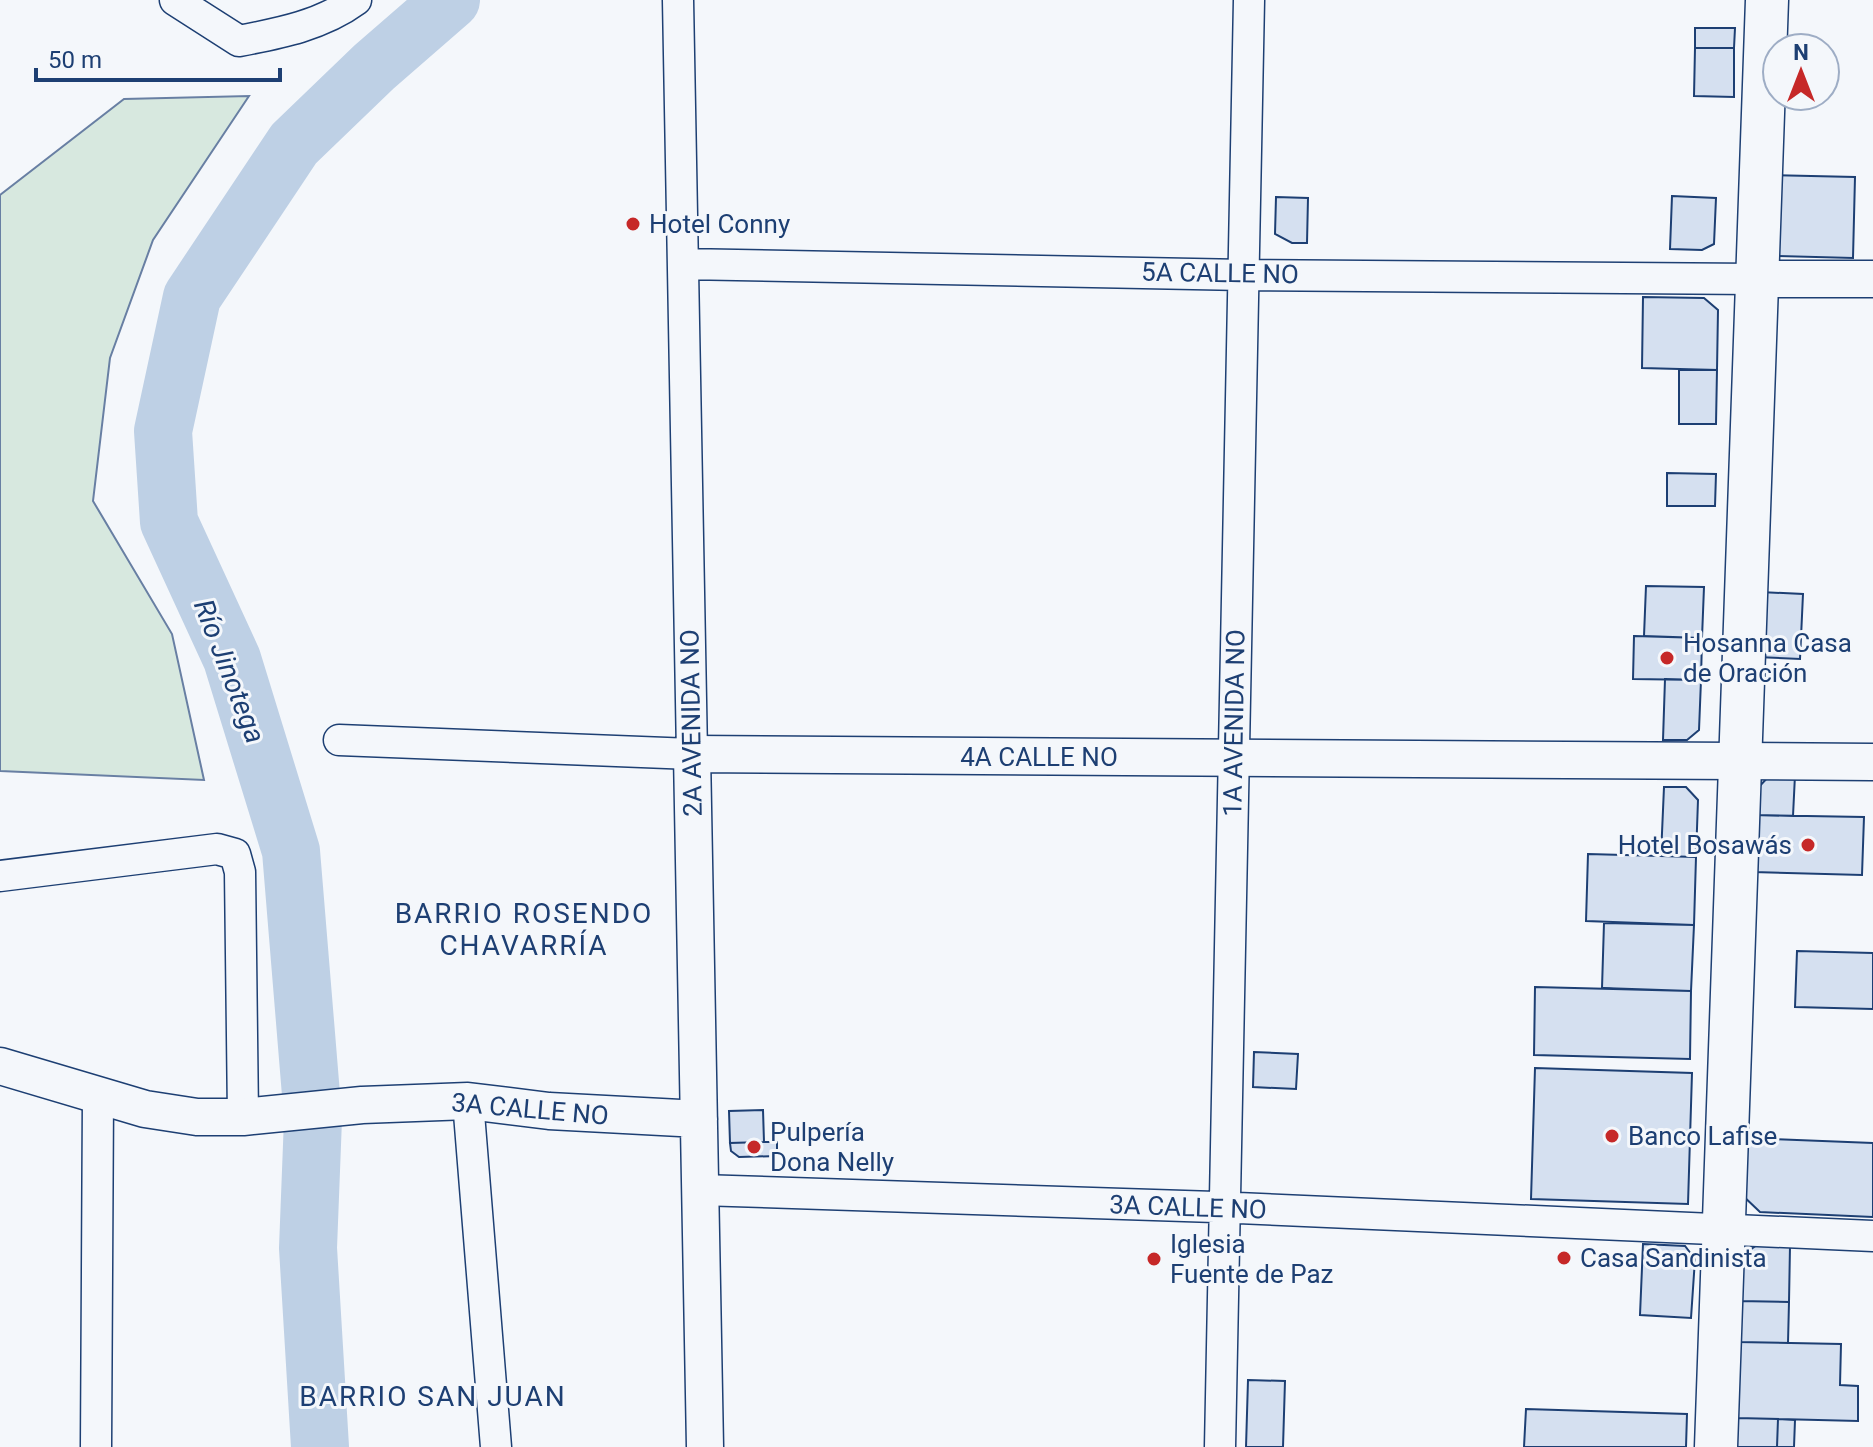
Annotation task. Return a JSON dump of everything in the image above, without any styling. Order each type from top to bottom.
[{"type":"main road","points":[[1716,1447],[1767,0]]},
{"type":"street","points":[[175,0],[239,41],[290,32],[344,9],[356,0]]},
{"type":"street","name":"2A AVENIDA NO","points":[[678,0],[705,1447]]},
{"type":"street","name":"1A AVENIDA NO","points":[[1220,1447],[1249,0]]},
{"type":"street","name":"5A CALLE NO","points":[[683,264],[1244,275],[1757,279]]},
{"type":"street","points":[[1757,279],[1873,279]]},
{"type":"street","name":"4A CALLE NO","points":[[339,740],[692,754],[1873,762]]},
{"type":"street","points":[[0,876],[217,849],[235,854],[240,872],[254,1117]]},
{"type":"street","name":"3A CALLE NO","points":[[0,1066],[145,1109],[197,1117],[254,1117],[362,1105],[468,1101],[549,1111],[699,1119]]},
{"type":"street","points":[[96,1447],[98,1096]]},
{"type":"street","points":[[468,1101],[496,1447]]},
{"type":"street","name":"3A CALLE NO","points":[[700,1190],[1225,1208],[1873,1236]]},
{"type":"shaded area","points":[[249,96],[153,240],[110,358],[93,501],[172,634],[204,780],[0,771],[0,195],[124,99]]},
{"type":"building","points":[[1695,28],[1735,28],[1734,48],[1695,48]]},
{"type":"building","points":[[1695,48],[1734,48],[1734,97],[1694,96]]},
{"type":"building","points":[[1765,175],[1855,177],[1853,258],[1776,256]]},
{"type":"building","points":[[1672,196],[1716,198],[1714,244],[1702,250],[1670,249]]},
{"type":"building","points":[[1276,197],[1308,198],[1307,243],[1292,243],[1275,234]]},
{"type":"building","points":[[1643,297],[1704,298],[1718,310],[1717,370],[1642,368]]},
{"type":"building","points":[[1679,369],[1717,370],[1716,424],[1679,424]]},
{"type":"building","points":[[1667,473],[1716,474],[1715,506],[1667,506]]},
{"type":"building","points":[[1646,586],[1704,587],[1702,638],[1644,636]]},
{"type":"building","points":[[1760,592],[1803,594],[1800,659],[1757,657]]},
{"type":"building","name":"Hosanna Casa de Oración","points":[[1634,636],[1702,638],[1701,680],[1633,679]]},
{"type":"building","points":[[1665,679],[1701,680],[1699,730],[1687,740],[1663,740]]},
{"type":"building","points":[[1771,774],[1795,775],[1793,816],[1754,815],[1755,791]]},
{"type":"building","points":[[1664,787],[1686,787],[1698,800],[1696,857],[1661,856]]},
{"type":"building","name":"Hotel Bosawás","points":[[1754,815],[1864,817],[1862,875],[1753,872]]},
{"type":"building","points":[[1588,854],[1696,857],[1694,925],[1586,921]]},
{"type":"building","points":[[1604,923],[1694,925],[1691,991],[1602,988]]},
{"type":"building","points":[[1797,951],[1873,953],[1873,1009],[1795,1007]]},
{"type":"building","points":[[1535,987],[1691,991],[1690,1059],[1534,1055]]},
{"type":"building","points":[[1254,1052],[1298,1054],[1296,1089],[1253,1087]]},
{"type":"building","name":"Banco Lafise","points":[[1535,1068],[1692,1073],[1688,1204],[1531,1199]]},
{"type":"building","points":[[763,1110],[764,1142],[730,1143],[729,1111]]},
{"type":"building","points":[[1742,1138],[1873,1143],[1873,1217],[1760,1212],[1739,1192]]},
{"type":"building","name":"Pulpería Dona Nelly","points":[[777,1142],[777,1156],[739,1157],[731,1151],[730,1143]]},
{"type":"building","points":[[1643,1244],[1685,1246],[1695,1259],[1691,1318],[1640,1315]]},
{"type":"building","points":[[1757,1245],[1790,1246],[1789,1302],[1739,1301],[1740,1257]]},
{"type":"building","points":[[1739,1301],[1789,1302],[1788,1343],[1738,1342]]},
{"type":"building","points":[[1738,1342],[1841,1344],[1840,1385],[1858,1386],[1858,1421],[1737,1418]]},
{"type":"building","points":[[1248,1380],[1285,1381],[1283,1447],[1246,1447]]},
{"type":"building","points":[[1526,1409],[1687,1414],[1686,1447],[1524,1447]]},
{"type":"building","points":[[1737,1418],[1778,1419],[1777,1447],[1736,1447]]},
{"type":"building","points":[[1778,1419],[1795,1420],[1794,1447],[1777,1447]]},
{"type":"waterway","name":"Río Jinotega","points":[[320,1447],[308,1248],[313,1119],[291,851],[232,659],[169,522],[163,431],[192,297],[294,144],[374,67],[451,0]]},
{"type":"place","name":"Hotel Conny","points":[[633,224]]},
{"type":"place","name":"Hosanna Casa de Oración","points":[[1667,658]]},
{"type":"place","name":"Hotel Bosawás","points":[[1808,845]]},
{"type":"place","name":"Banco Lafise","points":[[1612,1136]]},
{"type":"place","name":"Pulpería Dona Nelly","points":[[754,1147]]},
{"type":"place","name":"Casa Sandinista","points":[[1564,1258]]},
{"type":"place","name":"Iglesia Fuente de Paz","points":[[1154,1259]]},
{"type":"district","name":"BARRIO ROSENDO CHAVARRÍA","points":[[524,929]]},
{"type":"district","name":"BARRIO SAN JUAN","points":[[433,1396]]}]
